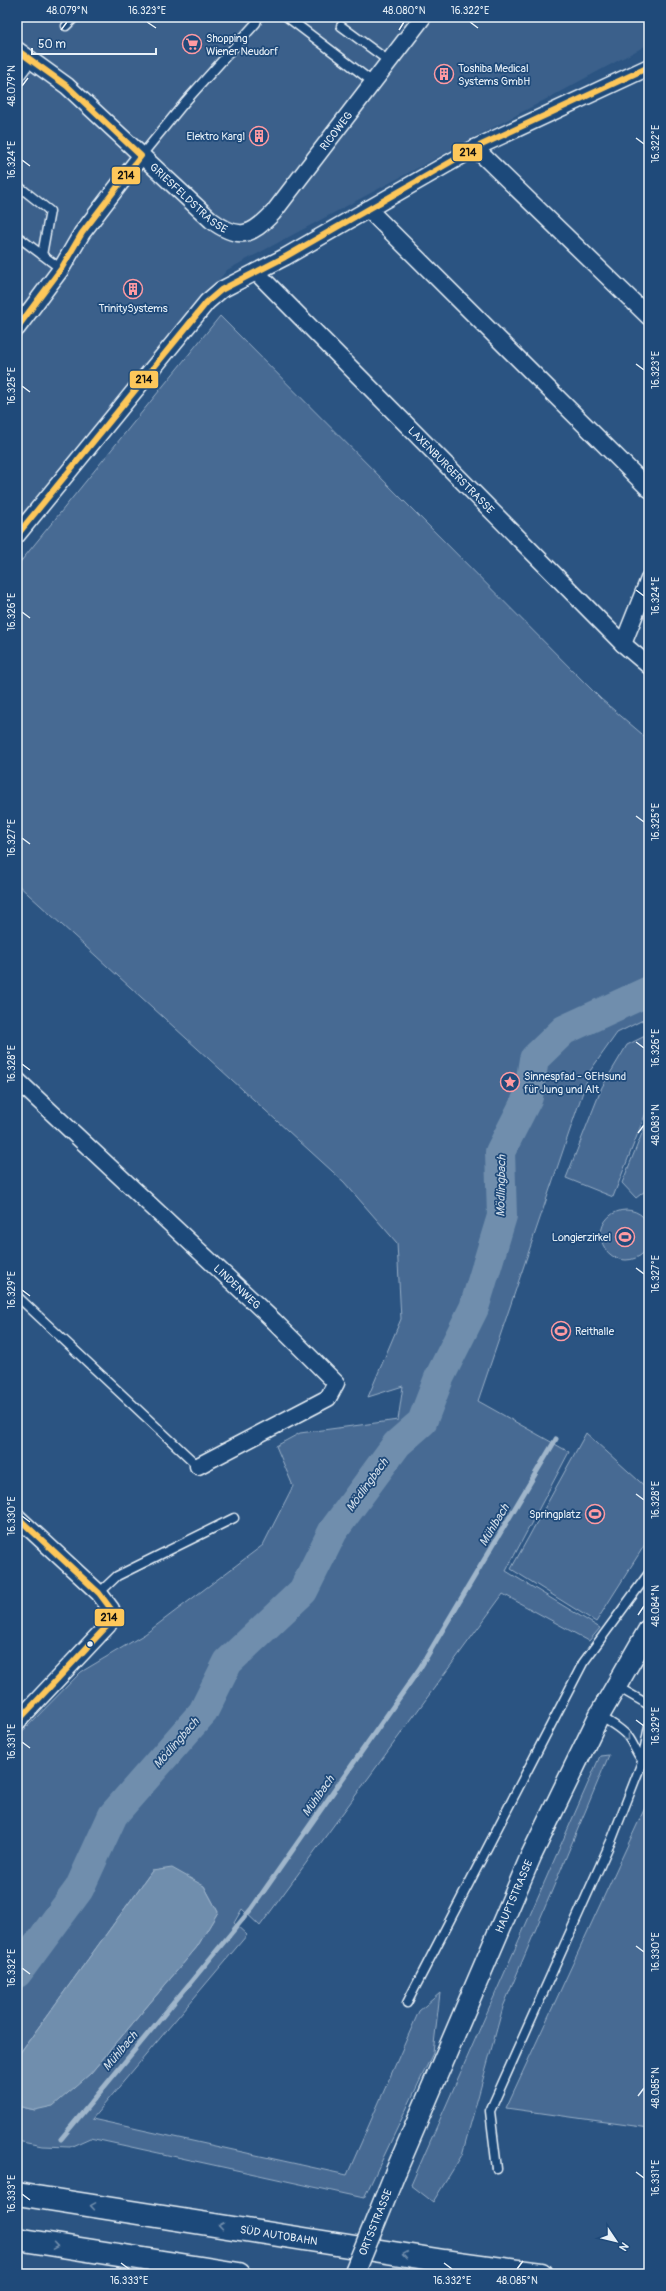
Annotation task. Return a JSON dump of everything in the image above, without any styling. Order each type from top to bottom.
[{"type":"highway","name":"SÜD AUTOBAHN","points":[[17,2194],[444,2261],[541,2274]]},
{"type":"highway","points":[[17,2239],[239,2274]]},
{"type":"street","name":"RICOWEG","points":[[240,233],[258,228],[273,212],[374,83],[423,17]]},
{"type":"street","name":"GRIESFELDSTRASSE","points":[[17,50],[67,86],[212,220],[223,229],[240,233]]},
{"type":"street","points":[[17,535],[207,302],[221,290],[256,272],[475,148],[649,67]]},
{"type":"street","points":[[475,148],[649,317]]},
{"type":"street","name":"GRIESFELDSTRASSE","points":[[17,328],[61,269],[82,233],[141,156]]},
{"type":"street","points":[[368,209],[649,489]]},
{"type":"street","name":"LAXENBURGERSTRASSE","points":[[256,272],[623,644],[649,666]]},
{"type":"street","points":[[623,644],[649,579]]},
{"type":"street","name":"LINDENWEG","points":[[17,1080],[263,1311],[336,1383],[328,1398],[198,1466]]},
{"type":"street","points":[[17,1516],[99,1593],[111,1609],[108,1625],[17,1722]]},
{"type":"street","name":"HAUPTSTRASSE","points":[[396,2171],[532,1856],[600,1716],[649,1629]]},
{"type":"street","name":"ORTSSTRASSE","points":[[354,2274],[396,2171]]},
{"type":"lane","points":[[66,26],[75,17]]},
{"type":"lane","points":[[141,156],[185,102],[256,24],[258,17]]},
{"type":"lane","points":[[287,17],[374,83]]},
{"type":"lane","points":[[341,26],[390,62]]},
{"type":"lane","points":[[17,80],[32,60]]},
{"type":"lane","points":[[17,185],[50,211],[42,255]]},
{"type":"lane","points":[[17,236],[61,269]]},
{"type":"lane","points":[[17,1296],[198,1466]]},
{"type":"lane","points":[[99,1593],[117,1576],[234,1518]]},
{"type":"lane","points":[[407,2003],[583,1663],[649,1573]]},
{"type":"lane","points":[[616,1686],[649,1705]]},
{"type":"lane","points":[[600,1716],[612,1723],[629,1738],[646,1764]]},
{"type":"lane","points":[[497,2169],[490,2111],[646,1764],[649,1726]]},
{"type":"shaded area","points":[[17,17],[649,17],[649,44],[227,270],[17,523]]},
{"type":"shaded area","points":[[220,316],[601,699],[649,740],[649,1017],[617,1033],[590,1071],[478,1401],[569,1452],[506,1571],[600,1628],[589,1641],[503,1594],[260,1926],[242,1909],[234,1923],[247,1935],[92,2119],[347,2175],[419,2011],[440,1993],[433,2053],[364,2198],[90,2138],[70,2147],[42,2146],[17,2141],[17,2106],[35,2110],[90,2074],[197,1947],[218,1912],[204,1886],[152,1871],[17,2057],[17,1737],[81,1672],[145,1634],[263,1545],[293,1486],[276,1446],[300,1433],[398,1420],[403,1386],[368,1397],[401,1319],[397,1243],[344,1182],[17,884],[17,566]]},
{"type":"shaded area","points":[[649,1034],[649,1105],[613,1197],[566,1178],[602,1087],[627,1045]]},
{"type":"shaded area","points":[[649,1116],[649,1188],[636,1198],[622,1183]]},
{"type":"shaded area","name":"Longierzirkel","points":[[626,1210],[640,1214],[647,1221],[651,1235],[647,1249],[640,1256],[626,1260],[612,1256],[605,1249],[601,1235],[605,1221],[612,1214]]},
{"type":"shaded area","name":"Springplatz","points":[[586,1433],[649,1490],[649,1538],[596,1622],[511,1569]]},
{"type":"shaded area","points":[[609,1755],[503,2007],[462,2155],[433,2202],[411,2185],[600,1756]]},
{"type":"shaded area","points":[[649,1799],[649,2128],[506,2108]]},
{"type":"shaded area","points":[[172,1868],[204,1886],[218,1912],[197,1947],[90,2074],[53,2106],[35,2110],[17,2106],[17,2057],[152,1871]]},
{"type":"waterway","name":"Mödlingbach","points":[[17,1973],[79,1889],[113,1815],[203,1712],[228,1662],[303,1591],[333,1531],[397,1444],[422,1422],[439,1378],[474,1308],[502,1216],[500,1152],[528,1097],[534,1059],[564,1030],[649,991]]},
{"type":"waterway","name":"Mühlbach","points":[[61,2139],[252,1908],[420,1668],[556,1439]]},
{"type":"transit line","name":"214","points":[[17,50],[67,86],[141,156],[82,233],[61,269],[17,328]]},
{"type":"transit line","name":"214","points":[[17,535],[207,302],[221,290],[285,257],[475,148],[649,67]]},
{"type":"transit line","name":"214","points":[[17,1517],[99,1593],[111,1609],[108,1625],[17,1722]]},
{"type":"place","name":"Shopping Wiener Neudorf","points":[[192,44]]},
{"type":"place","name":"Toshiba Medical Systems GmbH","points":[[444,74]]},
{"type":"place","name":"Elektro Kargl","points":[[259,136]]},
{"type":"place","name":"TrinitySystems","points":[[133,289]]},
{"type":"place","name":"Sinnespfad - GEHsund für Jung und Alt","points":[[510,1082]]},
{"type":"place","name":"Longierzirkel","points":[[625,1237]]},
{"type":"place","name":"Reithalle","points":[[561,1331]]},
{"type":"place","name":"Springplatz","points":[[595,1514]]}]
